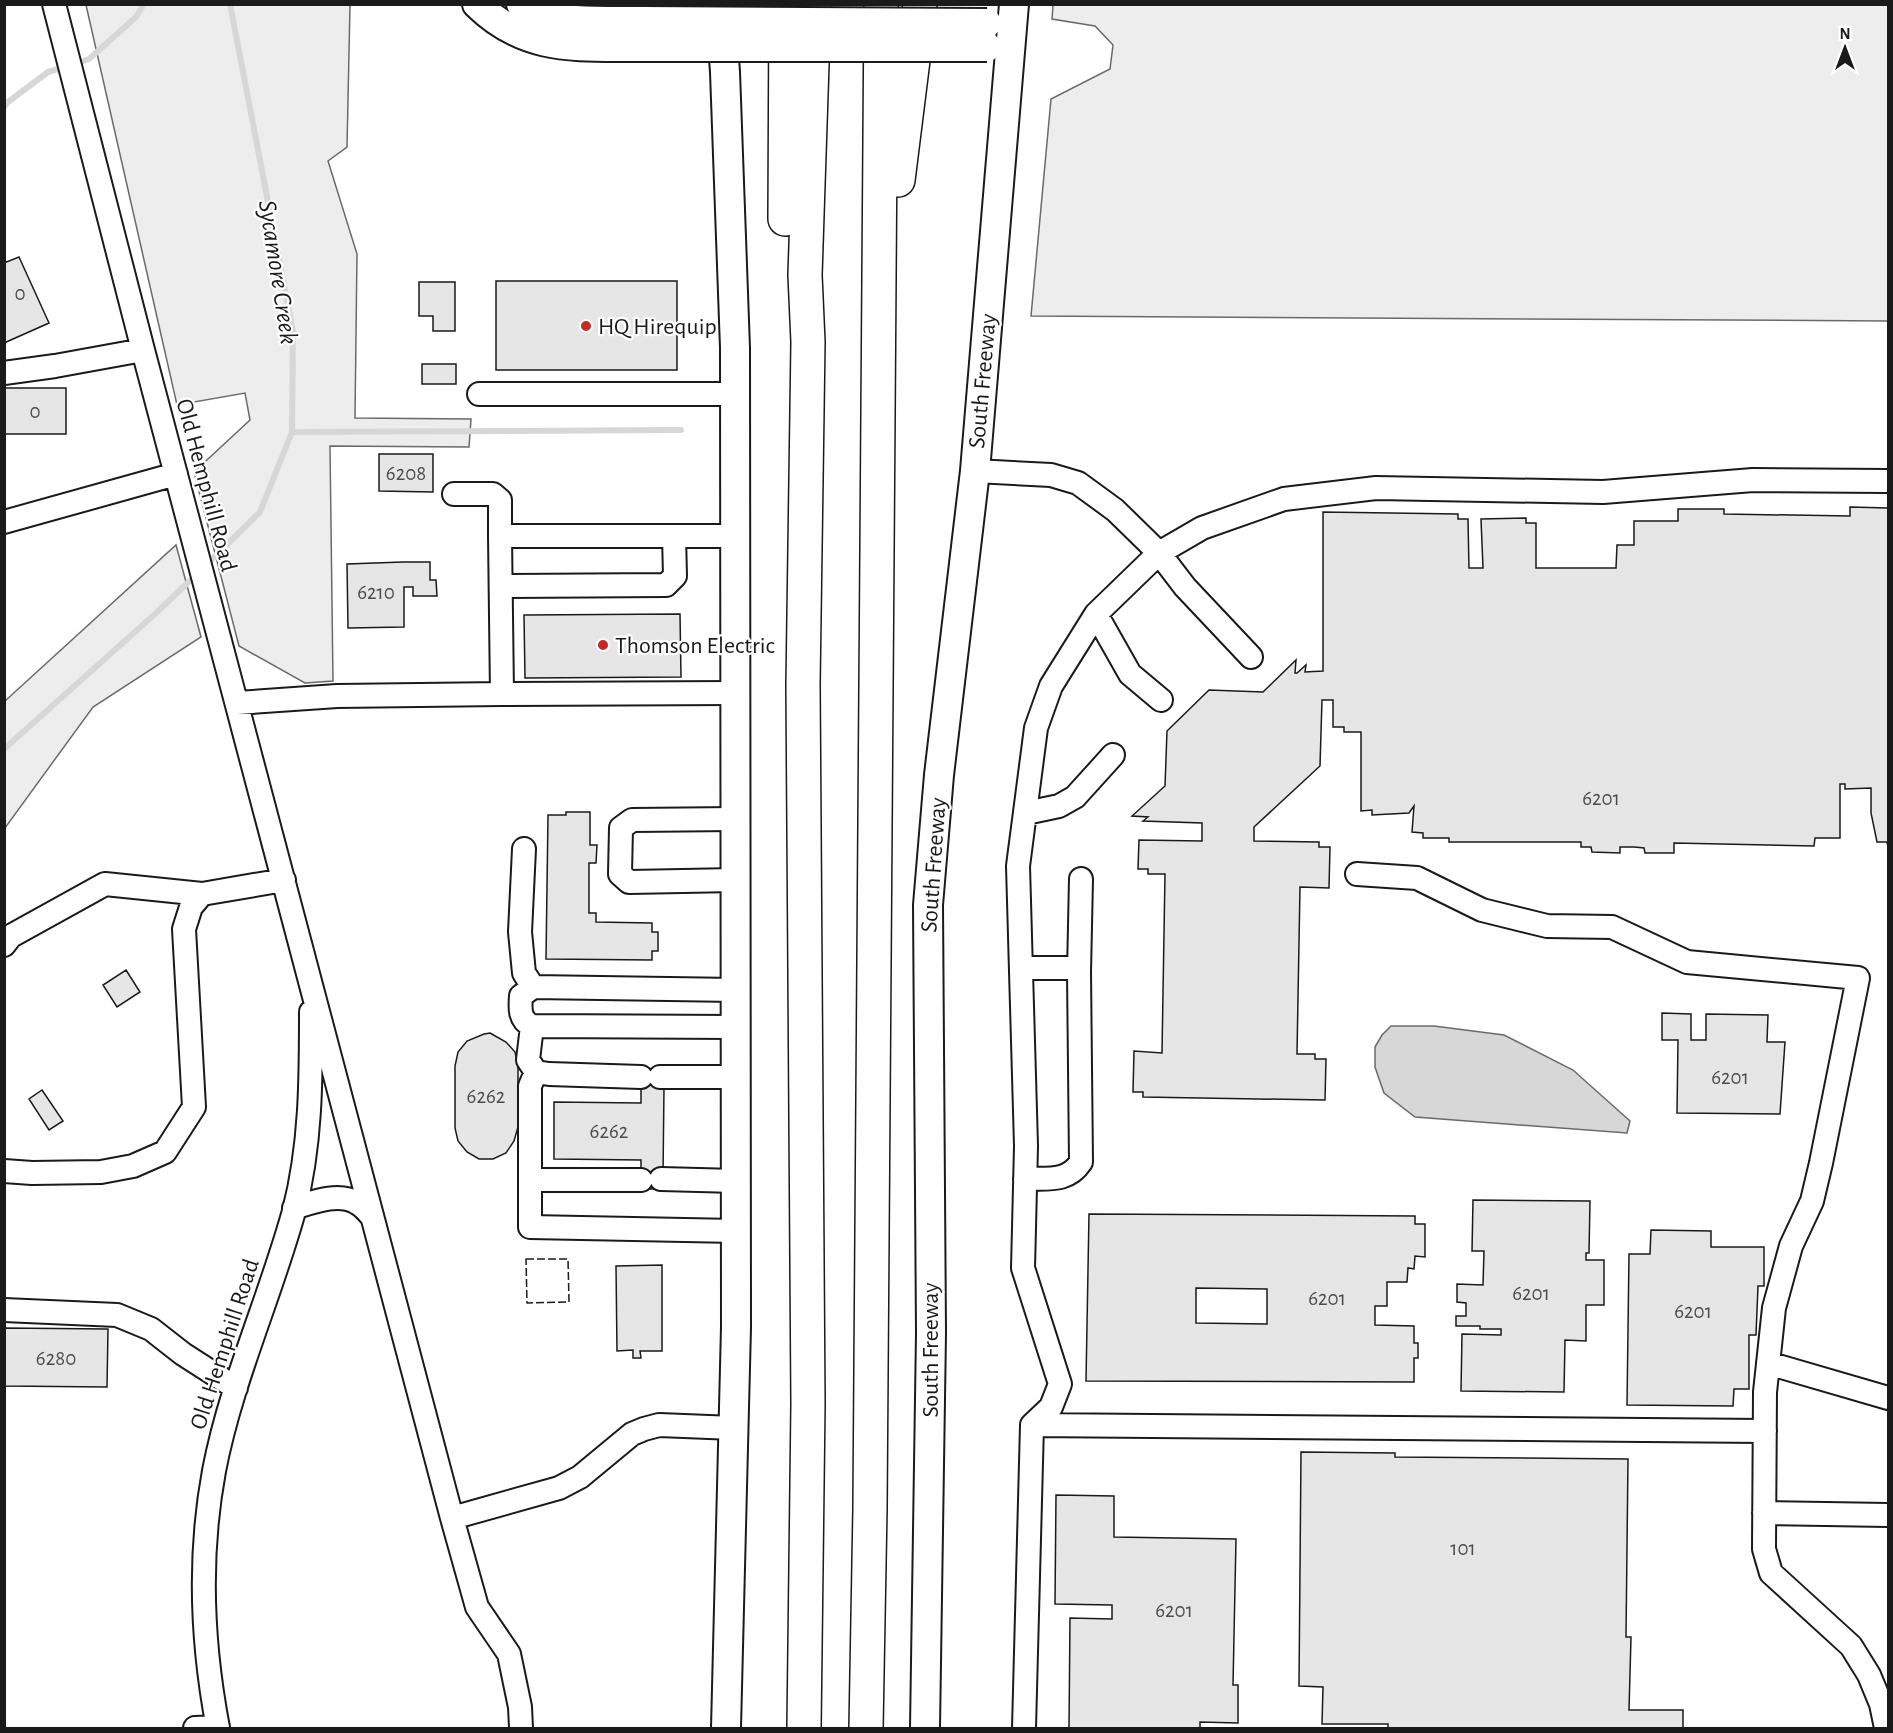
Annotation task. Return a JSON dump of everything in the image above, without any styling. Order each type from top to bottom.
[{"type":"highway","points":[[786,4],[785,236],[805,274]]},
{"type":"highway","points":[[804,1728],[808,1404],[803,685],[808,342],[805,274],[814,4]]},
{"type":"highway","points":[[866,1728],[870,1509],[881,4]]},
{"type":"highway","points":[[881,227],[899,178],[920,4]]},
{"type":"main road","points":[[477,4],[500,23],[532,39],[571,46],[642,34],[1002,29]]},
{"type":"main road","points":[[520,4],[536,13],[642,34]]},
{"type":"main road","points":[[720,4],[725,72],[735,348],[736,1327],[726,1728]]},
{"type":"main road","name":"South Freeway","points":[[925,1728],[932,1333],[928,905],[939,775],[975,471],[1002,29]]},
{"type":"street","name":"Old Hemphill Road","points":[[54,4],[143,350],[452,1518],[477,1607],[510,1654],[520,1707],[521,1728]]},
{"type":"street","points":[[4,373],[143,350]]},
{"type":"street","points":[[479,394],[735,394]]},
{"type":"street","points":[[975,471],[1051,475],[1078,483],[1115,510],[1159,554],[1185,587],[1251,657]]},
{"type":"street","points":[[4,522],[176,474]]},
{"type":"street","points":[[1024,1728],[1032,1425],[1051,1407],[1060,1384],[1023,1268],[1026,1146],[1018,866],[1036,728],[1051,686],[1096,614],[1159,554],[1202,528],[1284,499],[1376,488],[1603,492],[1753,480],[1888,481]]},
{"type":"street","points":[[453,494],[494,494],[500,500],[502,694]]},
{"type":"street","points":[[500,536],[735,536]]},
{"type":"street","points":[[501,586],[666,585],[675,576],[674,536]]},
{"type":"street","points":[[1096,614],[1130,674],[1161,700]]},
{"type":"street","points":[[237,703],[337,696],[735,693]]},
{"type":"street","points":[[1026,813],[1059,806],[1075,797],[1113,755]]},
{"type":"street","points":[[735,819],[632,820],[621,828],[620,874],[629,882],[736,880]]},
{"type":"street","points":[[524,849],[520,932],[524,974],[533,987]]},
{"type":"street","points":[[1357,874],[1417,878],[1482,910],[1547,926],[1612,927],[1687,962],[1858,978],[1812,1201],[1791,1246],[1773,1308],[1765,1392],[1764,1549],[1771,1573],[1851,1646],[1873,1684],[1881,1704],[1886,1728]]},
{"type":"street","points":[[1025,1179],[1061,1178],[1074,1172],[1081,1162],[1079,968],[1081,879]]},
{"type":"street","points":[[4,945],[11,936],[105,884],[202,894],[284,880]]},
{"type":"street","points":[[4,1171],[101,1172],[133,1166],[165,1152],[194,1107],[184,930],[191,907],[202,894]]},
{"type":"street","points":[[1021,968],[1079,968]]},
{"type":"street","name":"Old Hemphill Road","points":[[218,1728],[210,1685],[203,1598],[208,1514],[214,1471],[224,1428],[281,1255],[303,1167],[311,1099],[310,978]]},
{"type":"street","points":[[736,990],[533,987],[520,996],[519,1010],[525,1023],[532,1026],[736,1027]]},
{"type":"street","points":[[532,1026],[528,1060],[536,1072],[651,1077],[736,1077]]},
{"type":"street","points":[[536,1072],[530,1086],[530,1227],[736,1231]]},
{"type":"street","points":[[530,1180],[736,1181]]},
{"type":"street","points":[[294,1208],[314,1201],[342,1198],[357,1203],[372,1216]]},
{"type":"street","points":[[4,1310],[117,1315],[151,1329],[183,1354],[236,1388]]},
{"type":"street","points":[[1768,1363],[1888,1398]]},
{"type":"street","points":[[452,1518],[559,1488],[580,1477],[632,1434],[644,1429],[659,1425],[734,1428]]},
{"type":"street","points":[[1032,1425],[1765,1431]]},
{"type":"street","points":[[1764,1513],[1888,1515]]},
{"type":"street","points":[[195,1728],[218,1728]]},
{"type":"shaded area","points":[[86,5],[350,5],[347,147],[328,161],[357,254],[355,418],[471,419],[469,447],[330,446],[333,681],[305,683],[239,646],[194,472],[250,420],[245,393],[177,405]]},
{"type":"shaded area","points":[[1053,5],[1888,5],[1888,321],[1031,316],[1051,99],[1110,69],[1113,45],[1095,26],[1052,19]]},
{"type":"shaded area","points":[[176,545],[201,637],[93,707],[5,828],[5,701]]},
{"type":"shaded area","points":[[1391,1026],[1434,1026],[1504,1035],[1573,1070],[1630,1121],[1627,1133],[1415,1117],[1384,1093],[1375,1067],[1375,1047]]},
{"type":"building","points":[[19,257],[49,323],[4,343],[4,263]]},
{"type":"building","name":"HQ Hirequip","points":[[496,281],[677,281],[677,370],[496,370]]},
{"type":"building","points":[[419,282],[455,282],[455,331],[433,331],[433,316],[419,316]]},
{"type":"building","points":[[422,364],[456,364],[456,384],[422,384]]},
{"type":"building","points":[[4,388],[66,388],[66,434],[4,434]]},
{"type":"building","points":[[379,454],[433,454],[433,492],[379,491]]},
{"type":"building","points":[[1850,507],[1888,508],[1888,847],[1887,842],[1877,842],[1871,813],[1871,788],[1845,789],[1845,784],[1840,784],[1840,838],[1815,838],[1814,846],[1674,843],[1674,853],[1645,853],[1644,848],[1620,847],[1620,853],[1592,852],[1591,847],[1581,847],[1581,842],[1449,842],[1449,838],[1423,838],[1423,833],[1412,832],[1414,806],[1409,813],[1372,815],[1372,810],[1361,811],[1361,732],[1344,732],[1344,727],[1333,727],[1333,700],[1322,700],[1320,766],[1254,827],[1254,841],[1319,842],[1319,847],[1330,847],[1329,888],[1300,887],[1297,1054],[1315,1054],[1315,1059],[1326,1059],[1325,1100],[1143,1097],[1143,1092],[1133,1092],[1134,1051],[1162,1053],[1165,874],[1148,874],[1148,869],[1138,869],[1139,840],[1202,841],[1202,823],[1143,821],[1148,817],[1132,816],[1165,786],[1167,731],[1209,690],[1263,692],[1296,660],[1295,673],[1306,665],[1305,672],[1323,671],[1323,512],[1458,514],[1458,519],[1468,519],[1469,568],[1483,568],[1481,519],[1526,518],[1526,523],[1536,523],[1536,568],[1616,568],[1617,545],[1634,545],[1634,521],[1678,521],[1678,509],[1724,509],[1724,514],[1850,516]]},
{"type":"building","points":[[430,562],[430,580],[436,580],[437,596],[413,596],[413,587],[404,587],[404,627],[348,628],[347,564]]},
{"type":"building","name":"Thomson Electric","points":[[680,614],[681,677],[525,678],[524,615]]},
{"type":"building","points":[[566,812],[590,812],[590,845],[597,845],[596,863],[589,863],[589,913],[596,913],[596,922],[652,923],[652,932],[658,932],[658,951],[652,951],[652,960],[546,959],[548,815],[566,815]]},
{"type":"building","points":[[126,970],[140,992],[117,1007],[103,985]]},
{"type":"building","points":[[1662,1013],[1691,1014],[1691,1040],[1706,1040],[1706,1014],[1768,1015],[1767,1042],[1785,1042],[1780,1114],[1677,1113],[1678,1040],[1662,1040]]},
{"type":"building","points":[[490,1033],[506,1042],[515,1052],[518,1065],[518,1127],[514,1141],[506,1153],[493,1159],[479,1159],[467,1152],[458,1141],[455,1128],[455,1066],[458,1052],[467,1041]]},
{"type":"building","points":[[641,1074],[664,1087],[661,1189],[641,1189],[641,1160],[554,1159],[554,1102],[641,1103]]},
{"type":"building","points":[[42,1090],[63,1121],[49,1130],[29,1099]]},
{"type":"building","points":[[1473,1200],[1590,1201],[1589,1253],[1586,1253],[1586,1260],[1604,1260],[1604,1305],[1586,1305],[1586,1341],[1565,1340],[1564,1392],[1461,1391],[1462,1334],[1501,1335],[1501,1329],[1456,1326],[1456,1316],[1466,1316],[1466,1303],[1457,1302],[1457,1284],[1483,1285],[1484,1251],[1472,1251]]},
{"type":"building","points":[[1089,1214],[1415,1216],[1415,1224],[1425,1224],[1425,1257],[1415,1256],[1414,1269],[1408,1268],[1407,1282],[1387,1282],[1387,1306],[1375,1306],[1375,1325],[1414,1326],[1414,1343],[1418,1343],[1418,1358],[1414,1358],[1414,1382],[1086,1381]],"holes":[[[1196,1288],[1267,1289],[1267,1324],[1196,1323]]]},
{"type":"building","points":[[1651,1230],[1711,1231],[1711,1247],[1764,1247],[1764,1286],[1758,1286],[1756,1335],[1749,1335],[1749,1389],[1734,1389],[1733,1406],[1627,1405],[1629,1254],[1650,1254]]},
{"type":"building","points":[[662,1265],[662,1351],[640,1351],[641,1358],[633,1358],[633,1350],[617,1351],[616,1266]]},
{"type":"building","points":[[4,1328],[108,1329],[107,1387],[4,1386]]},
{"type":"building","points":[[1301,1452],[1395,1453],[1395,1457],[1628,1459],[1626,1637],[1631,1637],[1629,1710],[1683,1710],[1683,1728],[1388,1728],[1388,1724],[1322,1724],[1323,1687],[1299,1686]]},
{"type":"building","points":[[1056,1495],[1114,1496],[1114,1537],[1236,1539],[1233,1685],[1238,1685],[1238,1723],[1200,1722],[1200,1728],[1069,1728],[1070,1618],[1112,1619],[1112,1605],[1055,1604]]},
{"type":"waterway","points":[[75,64],[89,59],[136,17],[144,4]]},
{"type":"waterway","name":"Sycamore Creek","points":[[204,567],[260,512],[292,432],[293,332],[230,4]]},
{"type":"waterway","points":[[4,107],[48,72],[65,67]]},
{"type":"waterway","points":[[292,432],[681,430]]},
{"type":"waterway","name":"Sycamore Creek","points":[[4,749],[197,574]]},
{"type":"fence","points":[[526,1259],[568,1259],[569,1302],[527,1303],[526,1259]]},
{"type":"place","name":"HQ Hirequip","points":[[586,326]]},
{"type":"place","name":"Thomson Electric","points":[[603,645]]}]
